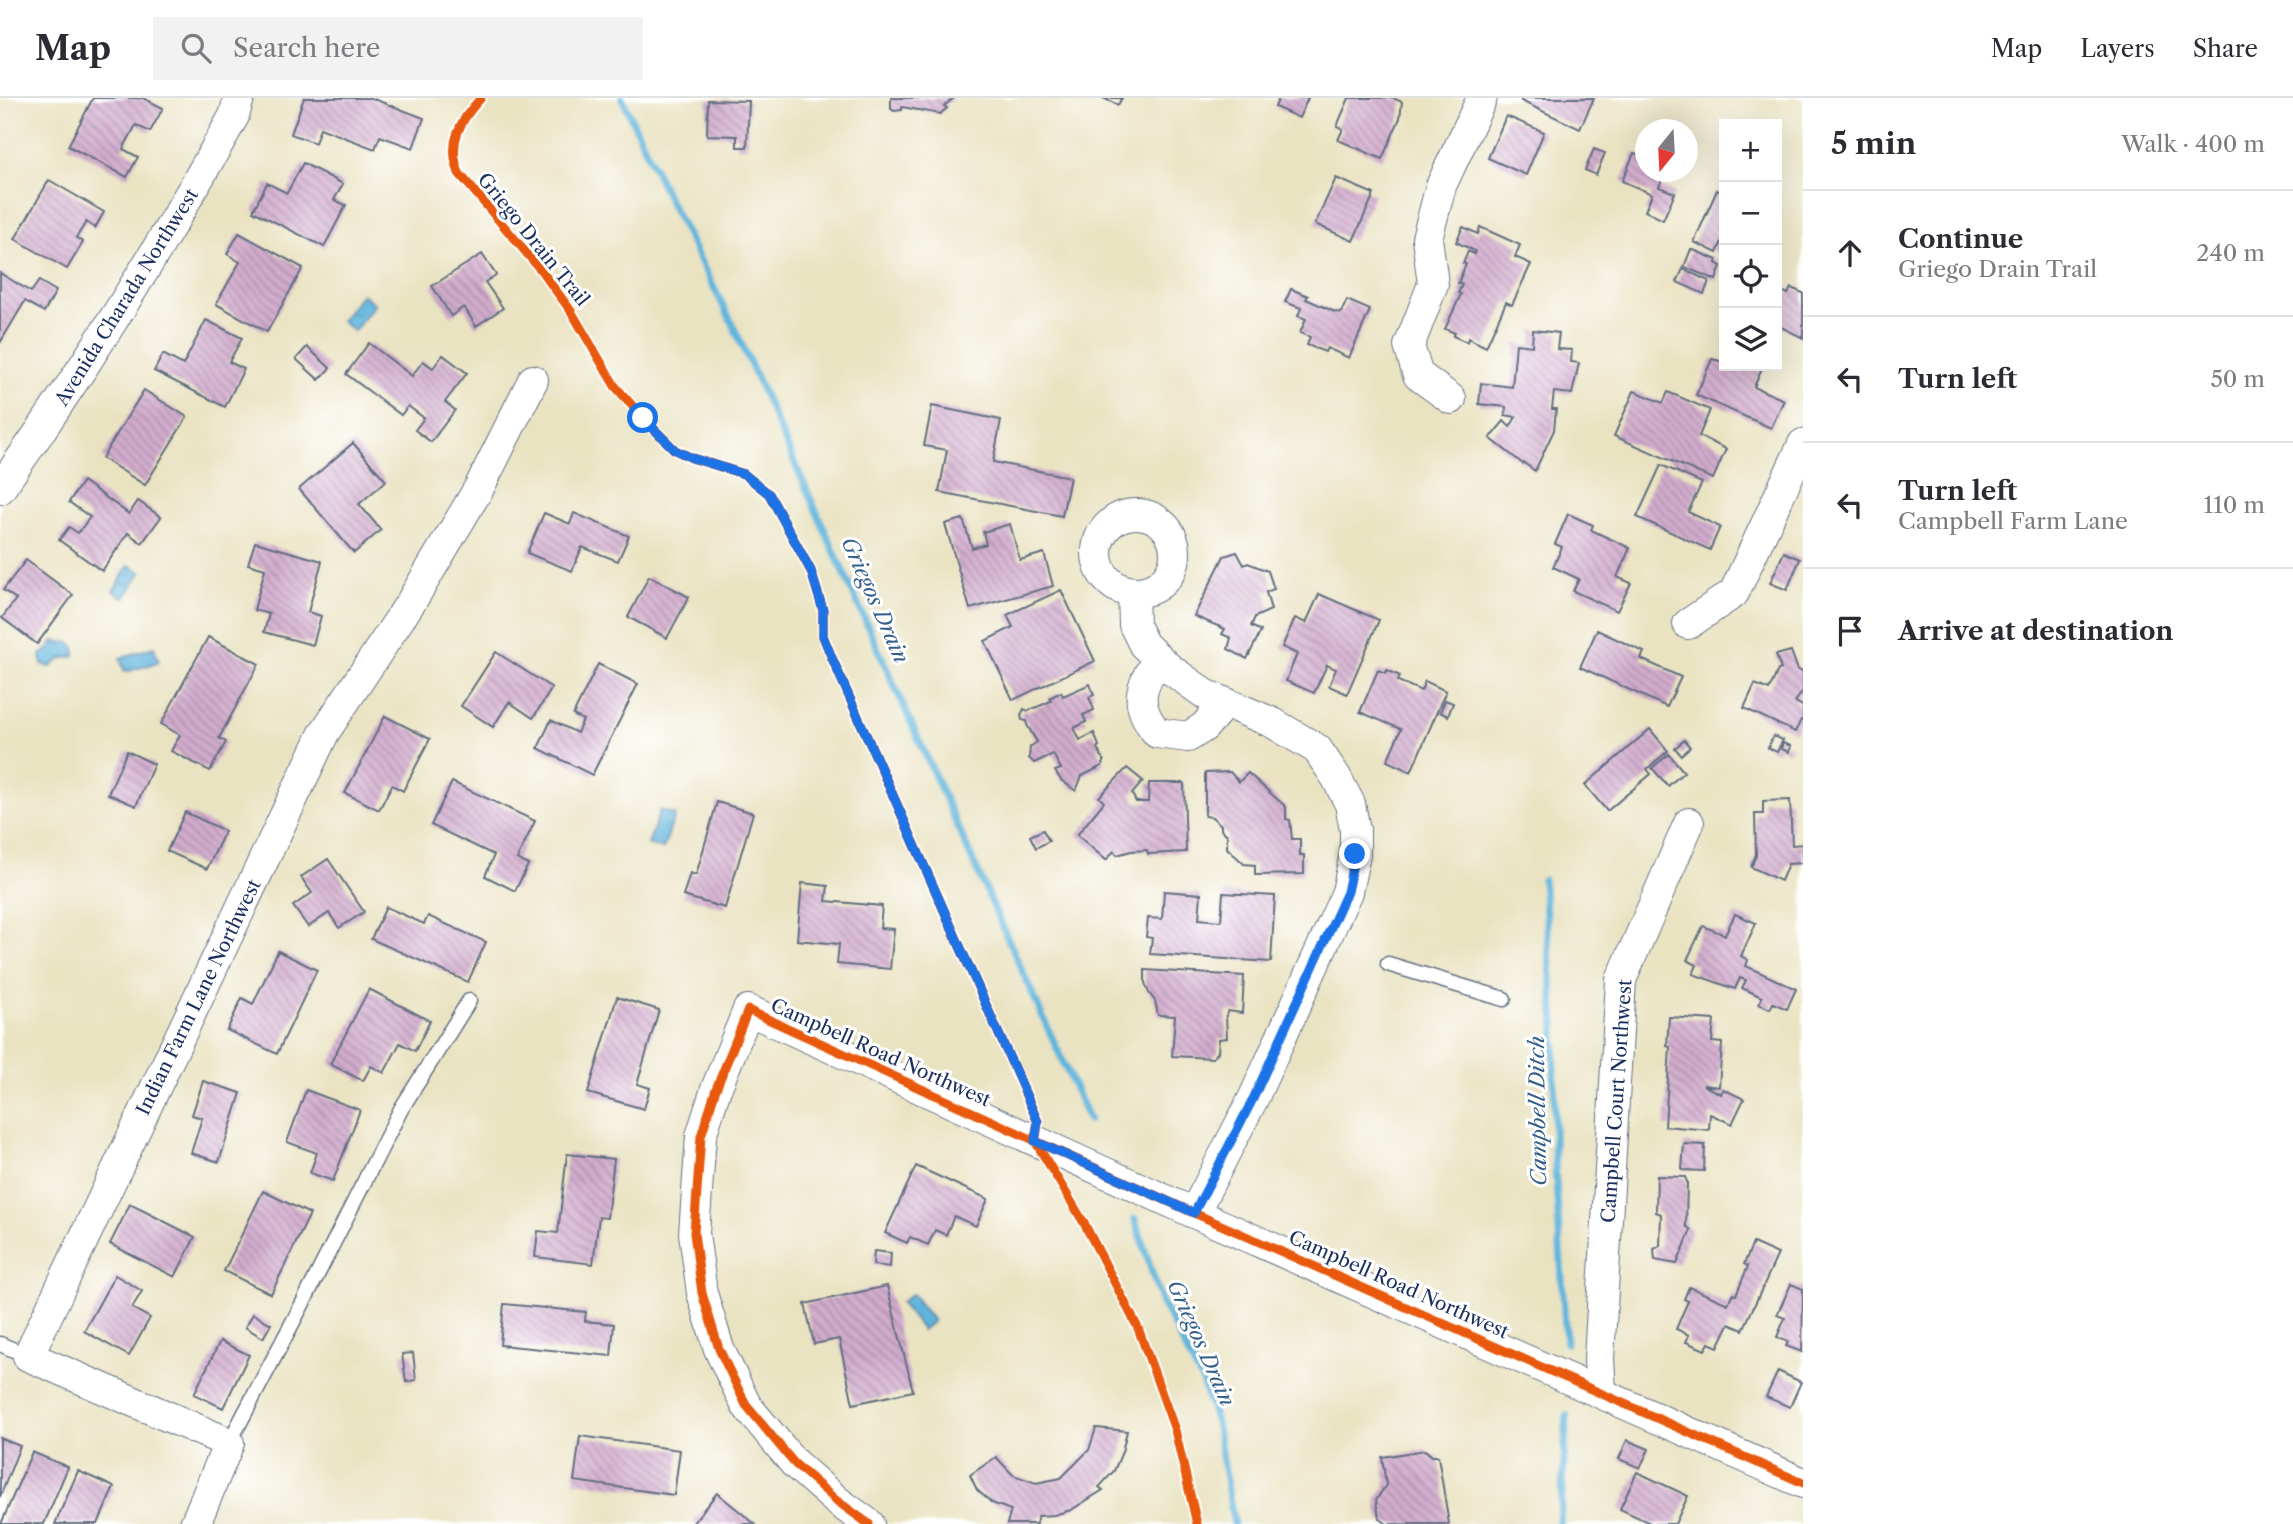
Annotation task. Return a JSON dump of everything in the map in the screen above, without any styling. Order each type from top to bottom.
[{"type":"street","name":"Avenida Charada Northwest","points":[[0,489],[65,398],[151,258],[228,127],[239,98]]},
{"type":"street","points":[[1451,399],[1418,375],[1409,346],[1433,284],[1427,238],[1441,186],[1482,98]]},
{"type":"street","name":"Indian Farm Lane Northwest","points":[[28,1356],[324,733],[411,602],[479,488],[533,380]]},
{"type":"street","points":[[1688,624],[1734,593],[1803,444]]},
{"type":"street","points":[[1133,593],[1134,625],[1144,645],[1158,658],[1205,694],[1273,723],[1317,749],[1350,804],[1354,830],[1355,854],[1347,892],[1253,1099],[1194,1213]]},
{"type":"street","points":[[1158,658],[1142,685],[1141,703],[1147,720],[1157,733],[1188,737],[1204,727],[1224,704]]},
{"type":"street","name":"Campbell Court Northwest","points":[[1601,1391],[1599,1359],[1621,980],[1689,823]]},
{"type":"street","name":"Campbell Road Northwest","points":[[869,1524],[837,1501],[794,1463],[746,1405],[719,1349],[702,1293],[694,1233],[701,1136],[716,1089],[748,1010],[1194,1213],[1601,1391],[1803,1483]]},
{"type":"street","points":[[28,1356],[229,1443],[195,1524]]},
{"type":"lane","points":[[1388,964],[1504,999]]},
{"type":"lane","points":[[229,1443],[401,1108],[470,1000]]},
{"type":"lane","points":[[0,1344],[28,1356]]},
{"type":"water","points":[[362,294],[375,304],[354,331],[341,321]]},
{"type":"water","points":[[129,565],[141,572],[125,598],[113,591]]},
{"type":"water","points":[[53,641],[70,643],[75,647],[75,656],[60,659],[51,667],[42,664],[41,655],[49,649]]},
{"type":"water","points":[[154,647],[159,662],[125,672],[120,658]]},
{"type":"water","points":[[660,810],[675,815],[663,849],[648,844]]},
{"type":"water","points":[[912,1294],[933,1321],[922,1330],[901,1303]]},
{"type":"building","points":[[93,98],[143,98],[163,108],[150,132],[136,125],[123,149],[138,157],[127,177],[68,146]]},
{"type":"building","points":[[304,98],[371,98],[424,118],[413,148],[380,136],[375,149],[320,128],[315,143],[291,134]]},
{"type":"building","points":[[891,98],[954,98],[944,106],[947,108],[940,114],[902,107],[902,110],[894,111],[891,109]]},
{"type":"building","points":[[1103,98],[1122,98],[1118,105]]},
{"type":"building","points":[[1279,98],[1308,98],[1299,118],[1275,107]]},
{"type":"building","points":[[1349,98],[1393,98],[1402,102],[1400,118],[1382,159],[1338,140],[1343,129],[1337,126]]},
{"type":"building","points":[[1522,98],[1594,98],[1580,129],[1521,101]]},
{"type":"building","points":[[708,100],[749,101],[747,147],[737,147],[737,136],[707,135]]},
{"type":"building","points":[[1506,116],[1544,132],[1526,175],[1488,158]]},
{"type":"building","points":[[1594,149],[1605,153],[1596,175],[1585,170]]},
{"type":"building","points":[[1635,153],[1635,182],[1661,182],[1659,187],[1675,193],[1663,220],[1645,211],[1652,194],[1622,181]]},
{"type":"building","points":[[303,163],[343,184],[334,200],[346,205],[324,247],[253,211],[267,183],[287,193]]},
{"type":"building","points":[[1336,178],[1374,194],[1353,241],[1315,224]]},
{"type":"building","points":[[49,180],[104,212],[95,228],[86,222],[76,238],[83,242],[67,269],[15,239]]},
{"type":"building","points":[[1717,190],[1717,253],[1694,242]]},
{"type":"building","points":[[1463,227],[1478,234],[1480,227],[1520,245],[1515,257],[1531,264],[1512,305],[1506,302],[1486,347],[1468,338],[1467,342],[1453,336],[1455,333],[1445,329],[1461,294],[1458,293],[1462,285],[1458,283],[1466,264],[1463,263],[1468,251],[1474,254],[1475,251],[1456,242]]},
{"type":"building","points":[[239,233],[303,268],[267,332],[216,304],[240,262],[227,254]]},
{"type":"building","points":[[1691,249],[1717,260],[1719,272],[1716,280],[1684,267]]},
{"type":"building","points":[[482,254],[496,275],[485,282],[503,308],[476,326],[464,307],[451,316],[432,286]]},
{"type":"building","points":[[1683,269],[1709,281],[1704,294],[1677,282]]},
{"type":"building","points":[[0,273],[31,292],[39,281],[56,291],[44,312],[25,301],[0,343]]},
{"type":"building","points":[[1791,288],[1803,293],[1803,338],[1782,328],[1782,291],[1788,294]]},
{"type":"building","points":[[1291,289],[1335,312],[1341,313],[1347,300],[1370,310],[1349,358],[1327,348],[1325,352],[1307,345],[1310,337],[1300,333],[1306,319],[1298,316],[1301,308],[1285,302]]},
{"type":"building","points":[[206,320],[242,338],[229,362],[244,369],[225,407],[154,371],[163,354],[183,365]]},
{"type":"building","points":[[1533,330],[1559,333],[1557,349],[1572,350],[1571,362],[1579,363],[1572,394],[1554,392],[1554,430],[1535,471],[1490,438],[1504,421],[1510,427],[1516,417],[1505,415],[1506,407],[1479,404],[1481,383],[1512,387],[1516,344],[1532,346]]},
{"type":"building","points":[[369,343],[412,376],[423,361],[433,368],[443,355],[467,373],[445,402],[455,410],[431,442],[415,430],[424,418],[408,406],[401,415],[346,374]]},
{"type":"building","points":[[307,347],[330,368],[319,380],[296,359]]},
{"type":"building","points":[[1712,359],[1719,361],[1719,371],[1761,371],[1754,387],[1784,400],[1771,428],[1696,395]]},
{"type":"building","points":[[144,390],[187,417],[145,485],[102,458]]},
{"type":"building","points":[[1634,391],[1663,403],[1668,392],[1710,410],[1699,436],[1726,449],[1713,479],[1614,436]]},
{"type":"building","points":[[932,406],[1001,420],[993,462],[1070,477],[1062,516],[939,492],[947,450],[924,446]]},
{"type":"building","points":[[353,443],[386,481],[359,504],[381,530],[354,553],[299,489]]},
{"type":"building","points":[[1661,465],[1702,483],[1688,512],[1720,527],[1710,550],[1637,517]]},
{"type":"building","points":[[83,481],[129,514],[138,501],[161,517],[142,543],[128,533],[102,571],[59,540],[69,527],[78,533],[90,517],[69,502]]},
{"type":"building","points":[[544,513],[570,524],[574,513],[629,536],[618,561],[582,547],[572,571],[527,553]]},
{"type":"building","points":[[1568,514],[1593,525],[1591,530],[1630,548],[1617,577],[1631,583],[1617,611],[1573,591],[1579,579],[1553,567],[1562,547],[1555,544]]},
{"type":"building","points":[[963,519],[972,548],[986,544],[983,532],[1010,524],[1020,560],[1044,553],[1053,586],[970,609],[945,524]]},
{"type":"building","points":[[255,542],[322,561],[308,612],[321,616],[313,645],[264,632],[269,614],[254,610],[265,569],[248,564]]},
{"type":"building","points":[[1237,552],[1244,565],[1248,563],[1268,571],[1274,589],[1266,592],[1271,610],[1255,617],[1251,626],[1261,631],[1247,659],[1228,649],[1231,638],[1222,634],[1225,629],[1194,616],[1224,556]]},
{"type":"building","points":[[1784,552],[1800,559],[1787,590],[1770,583]]},
{"type":"building","points":[[26,560],[73,595],[37,644],[2,618],[16,599],[3,590]]},
{"type":"building","points":[[649,576],[689,597],[667,638],[628,617]]},
{"type":"building","points":[[1061,590],[1095,661],[1013,700],[985,641],[1013,627],[1007,615]]},
{"type":"building","points":[[1319,594],[1379,620],[1347,694],[1329,686],[1336,669],[1327,665],[1314,693],[1286,681],[1297,654],[1282,647],[1295,618],[1306,623]]},
{"type":"building","points":[[1597,630],[1644,652],[1641,659],[1681,677],[1667,707],[1580,667]]},
{"type":"building","points":[[208,637],[259,664],[219,738],[226,742],[210,771],[171,751],[180,735],[161,724]]},
{"type":"building","points":[[1791,651],[1798,670],[1803,672],[1803,691],[1795,702],[1803,706],[1803,721],[1801,720],[1795,732],[1744,708],[1755,684],[1769,690],[1778,670],[1781,669],[1776,655]]},
{"type":"building","points":[[496,652],[552,688],[533,718],[509,702],[493,727],[461,706]]},
{"type":"building","points":[[598,664],[638,684],[592,775],[538,748],[551,720],[577,733],[583,720],[573,715]]},
{"type":"building","points":[[1378,670],[1386,673],[1387,670],[1400,676],[1398,681],[1421,691],[1425,681],[1446,691],[1411,772],[1387,761],[1401,729],[1360,712]]},
{"type":"building","points":[[1090,684],[1094,695],[1089,697],[1094,710],[1083,715],[1086,722],[1074,728],[1080,740],[1094,733],[1099,746],[1097,748],[1104,761],[1102,766],[1082,776],[1076,791],[1061,780],[1055,771],[1061,769],[1053,754],[1034,763],[1029,758],[1030,747],[1037,742],[1027,721],[1022,720],[1021,715],[1024,709],[1028,711],[1051,701],[1049,698],[1061,692],[1063,696]]},
{"type":"building","points":[[1445,700],[1453,703],[1448,716],[1440,712]]},
{"type":"building","points":[[385,716],[430,739],[403,791],[392,785],[379,810],[345,793]]},
{"type":"building","points":[[1650,729],[1668,751],[1647,769],[1651,774],[1607,811],[1585,785]]},
{"type":"building","points":[[1773,736],[1783,740],[1777,752],[1768,748]]},
{"type":"building","points":[[1684,740],[1690,747],[1681,755],[1675,748]]},
{"type":"building","points":[[1783,743],[1791,746],[1789,752],[1781,749]]},
{"type":"building","points":[[127,751],[154,764],[136,806],[108,794]]},
{"type":"building","points":[[1669,754],[1684,772],[1668,786],[1652,768]]},
{"type":"building","points":[[1127,768],[1143,781],[1132,794],[1136,802],[1148,802],[1149,783],[1184,783],[1186,852],[1148,854],[1147,850],[1117,855],[1114,851],[1106,860],[1077,835],[1104,802],[1099,797]]},
{"type":"building","points":[[1230,772],[1239,782],[1248,773],[1286,807],[1286,819],[1290,820],[1292,839],[1300,839],[1300,855],[1304,855],[1304,874],[1255,875],[1255,865],[1244,864],[1227,848],[1227,835],[1221,825],[1212,817],[1205,816],[1205,773]]},
{"type":"building","points":[[452,782],[535,821],[517,859],[528,865],[515,891],[485,876],[494,855],[431,825]]},
{"type":"building","points":[[1790,800],[1792,845],[1803,844],[1803,863],[1788,864],[1781,881],[1751,867],[1756,855],[1755,814],[1763,814],[1763,801]]},
{"type":"building","points":[[717,802],[753,813],[725,908],[683,896],[690,873],[696,875]]},
{"type":"building","points":[[185,812],[225,831],[207,869],[167,851]]},
{"type":"building","points":[[1043,830],[1049,841],[1036,848],[1030,836]]},
{"type":"building","points":[[328,859],[364,912],[339,928],[329,913],[308,927],[293,906],[312,893],[301,877]]},
{"type":"building","points":[[802,883],[828,886],[826,901],[882,906],[880,928],[894,929],[890,969],[837,964],[839,944],[797,940]]},
{"type":"building","points":[[1164,891],[1201,894],[1199,919],[1221,921],[1223,893],[1275,896],[1271,962],[1150,954],[1152,938],[1146,937],[1148,918],[1162,919]]},
{"type":"building","points":[[386,907],[424,924],[428,916],[486,942],[468,982],[371,939]]},
{"type":"building","points":[[1735,914],[1756,923],[1741,956],[1748,960],[1746,966],[1796,989],[1787,1009],[1773,1003],[1770,1009],[1759,1004],[1762,997],[1742,988],[1746,980],[1740,978],[1735,989],[1693,974],[1697,965],[1687,960],[1703,926],[1725,935]]},
{"type":"building","points":[[278,951],[317,970],[277,1054],[227,1030],[242,998],[253,1004]]},
{"type":"building","points":[[1145,970],[1244,976],[1242,1013],[1228,1011],[1227,1038],[1219,1039],[1218,1052],[1213,1058],[1172,1056],[1175,1016],[1158,1015],[1155,1001],[1145,983]]},
{"type":"building","points":[[369,989],[430,1021],[415,1051],[400,1043],[384,1073],[371,1066],[363,1081],[330,1064]]},
{"type":"building","points":[[617,997],[659,1010],[637,1084],[650,1088],[644,1109],[588,1093]]},
{"type":"building","points":[[1669,1017],[1714,1020],[1712,1042],[1722,1043],[1719,1087],[1703,1085],[1721,1094],[1723,1089],[1744,1099],[1732,1124],[1710,1114],[1709,1130],[1665,1126]]},
{"type":"building","points":[[203,1081],[241,1093],[219,1162],[191,1153],[202,1118],[192,1115]]},
{"type":"building","points":[[306,1090],[360,1110],[333,1181],[310,1173],[317,1153],[287,1142]]},
{"type":"building","points":[[1684,1144],[1705,1145],[1704,1171],[1682,1170]]},
{"type":"building","points":[[567,1154],[614,1159],[607,1218],[599,1217],[593,1264],[535,1257],[538,1231],[558,1233]]},
{"type":"building","points":[[916,1166],[988,1199],[976,1226],[954,1216],[946,1235],[935,1230],[928,1245],[910,1237],[907,1243],[885,1233]]},
{"type":"building","points":[[1657,1176],[1685,1177],[1687,1182],[1686,1226],[1691,1230],[1677,1264],[1655,1260],[1654,1249],[1660,1246],[1661,1214],[1656,1212]]},
{"type":"building","points":[[263,1191],[310,1214],[271,1294],[224,1271]]},
{"type":"building","points":[[130,1204],[195,1237],[175,1277],[110,1244]]},
{"type":"building","points":[[1753,1243],[1778,1254],[1743,1330],[1729,1324],[1718,1347],[1709,1343],[1705,1350],[1686,1342],[1689,1335],[1676,1329],[1688,1301],[1684,1299],[1689,1287],[1728,1304],[1732,1294],[1736,1295],[1748,1266],[1744,1264]]},
{"type":"building","points":[[874,1251],[891,1253],[890,1267],[873,1265]]},
{"type":"building","points":[[115,1275],[142,1291],[132,1308],[150,1318],[129,1356],[84,1331]]},
{"type":"building","points":[[1791,1284],[1803,1289],[1802,1352],[1786,1346],[1788,1342],[1777,1337],[1785,1318],[1777,1315]]},
{"type":"building","points":[[887,1286],[913,1391],[853,1404],[839,1339],[814,1344],[805,1304]]},
{"type":"building","points":[[504,1304],[586,1312],[585,1321],[614,1324],[611,1356],[500,1345]]},
{"type":"building","points":[[253,1314],[271,1324],[263,1338],[245,1327]]},
{"type":"building","points":[[220,1341],[249,1355],[223,1408],[194,1394]]},
{"type":"building","points":[[413,1353],[416,1380],[406,1382],[402,1354]]},
{"type":"building","points":[[1778,1371],[1801,1382],[1790,1407],[1766,1397]]},
{"type":"building","points":[[1096,1428],[1127,1431],[1114,1471],[1099,1487],[1103,1490],[1071,1510],[1038,1516],[1036,1524],[1007,1524],[1011,1510],[992,1503],[977,1490],[970,1475],[996,1457],[1013,1475],[1036,1483],[1061,1478],[1089,1450]]},
{"type":"building","points":[[580,1436],[680,1450],[674,1495],[574,1481]]},
{"type":"building","points":[[0,1438],[20,1446],[0,1497]]},
{"type":"building","points":[[1627,1440],[1649,1449],[1640,1468],[1619,1459]]},
{"type":"building","points":[[1425,1450],[1432,1456],[1438,1456],[1449,1524],[1387,1524],[1379,1518],[1376,1500],[1386,1485],[1382,1457]]},
{"type":"building","points":[[32,1452],[68,1467],[44,1524],[1,1524]]},
{"type":"building","points":[[78,1471],[114,1487],[98,1524],[55,1524]]},
{"type":"building","points":[[1637,1472],[1688,1496],[1675,1524],[1652,1524],[1620,1509]]},
{"type":"building","points":[[717,1493],[755,1524],[692,1524]]},
{"type":"waterway","name":"Griegos Drain","points":[[622,98],[666,194],[732,323],[1089,1120]]},
{"type":"waterway","name":"Campbell Ditch","points":[[1543,880],[1555,1024],[1554,1150],[1566,1343]]},
{"type":"waterway","name":"Griegos Drain","points":[[1135,1219],[1161,1301],[1202,1381],[1216,1422],[1234,1524]]},
{"type":"waterway","name":"Campbell Ditch","points":[[1560,1524],[1567,1416]]},
{"type":"cycle path","name":"Griego Drain Trail","points":[[481,98],[462,123],[455,142],[454,152],[459,173],[540,269],[571,311],[615,386],[643,418],[675,450],[744,474],[769,494],[811,571],[823,610],[823,636],[1038,1122],[1035,1141],[1084,1223],[1138,1328],[1175,1430],[1197,1524]]},
{"type":"cycle path","points":[[869,1524],[837,1501],[794,1463],[746,1405],[719,1349],[702,1293],[694,1233],[701,1136],[716,1089],[748,1010],[1194,1213],[1803,1483]]},
{"type":"route","points":[[643,418],[675,450],[744,474],[769,494],[785,520],[811,571],[823,610],[823,636],[832,658],[1038,1122],[1035,1141],[1194,1213],[1253,1099],[1347,892],[1355,854]]}]
